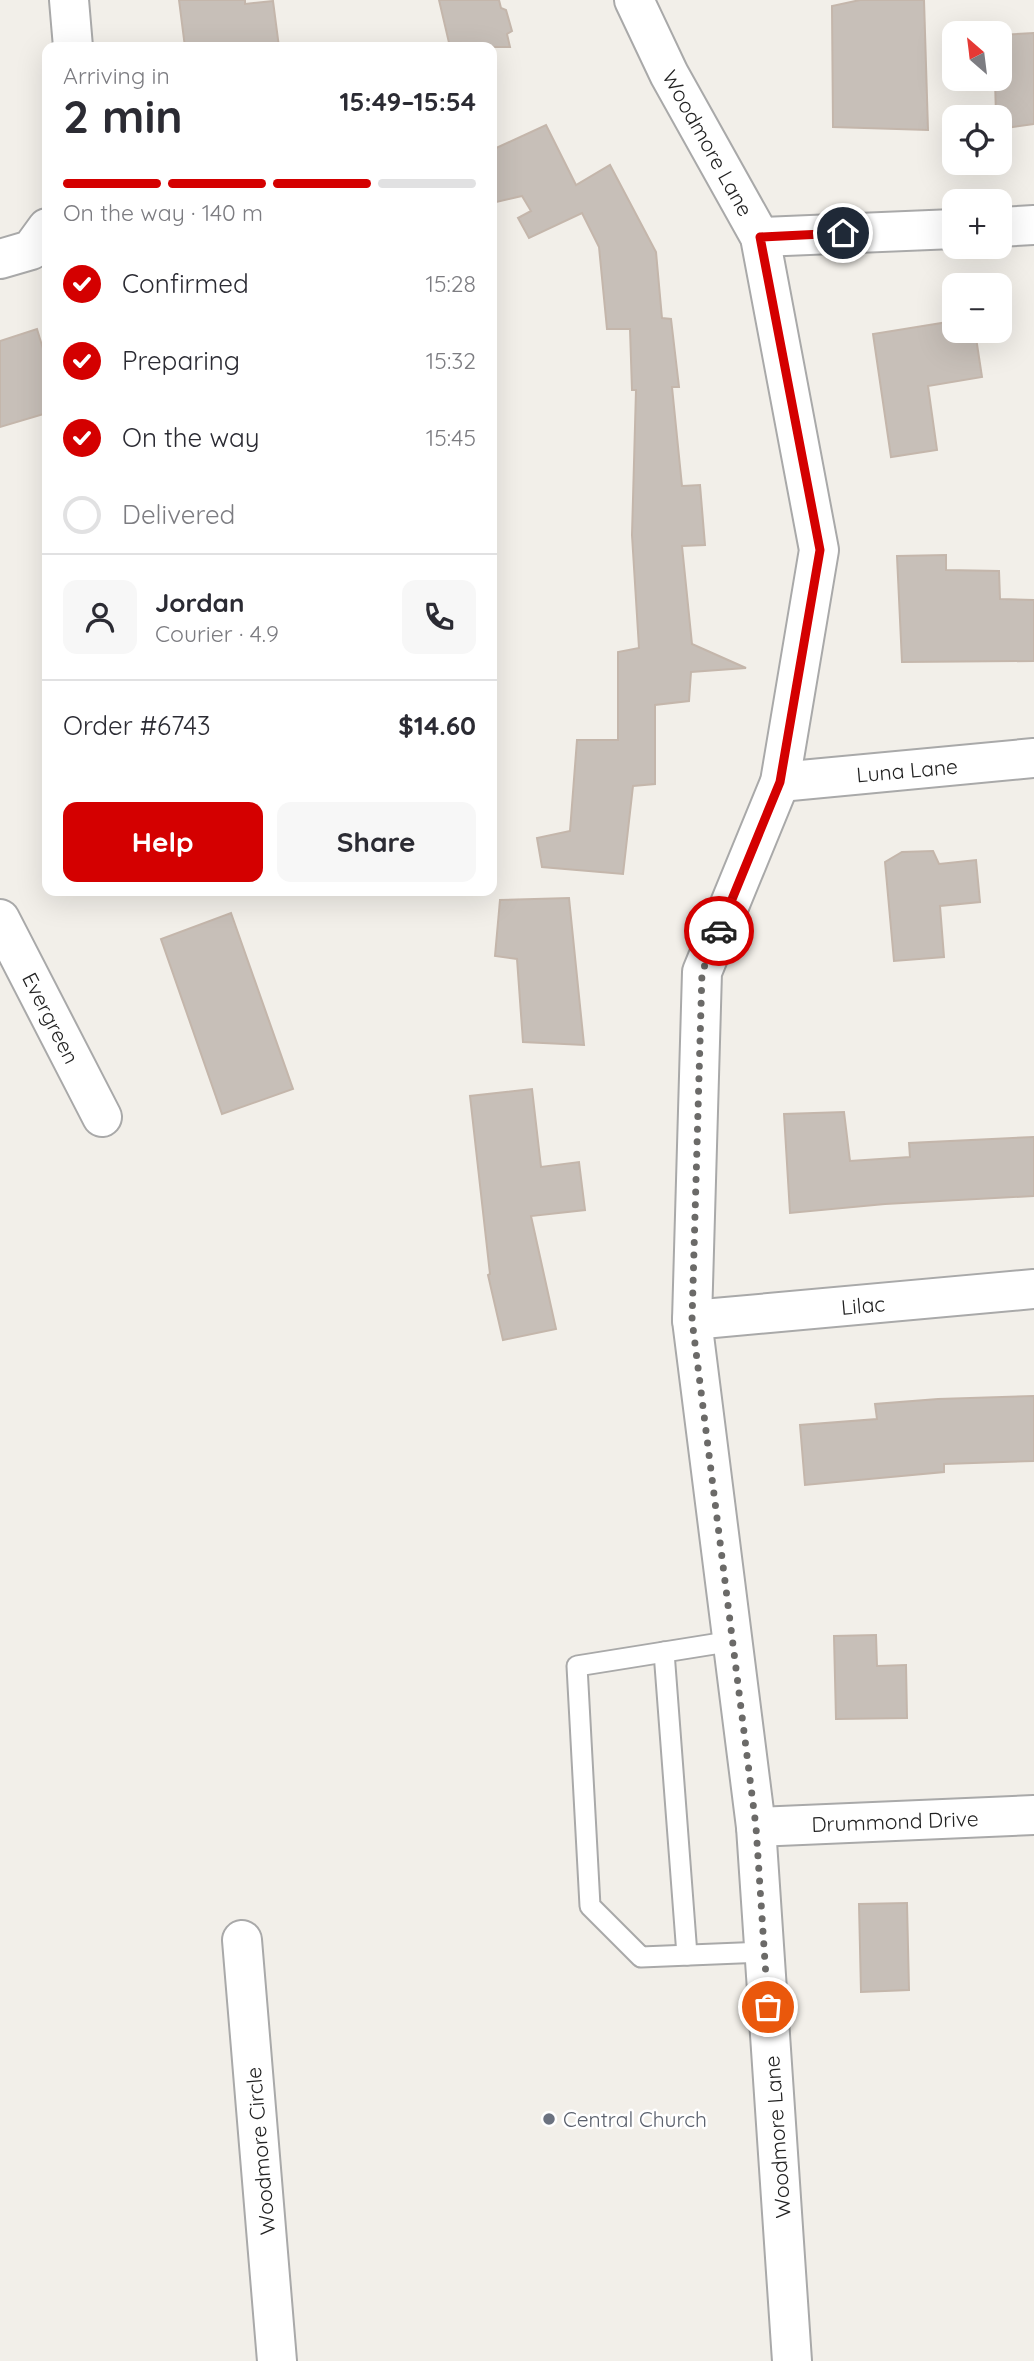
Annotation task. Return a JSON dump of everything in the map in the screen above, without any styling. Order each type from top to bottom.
[{"type":"street","points":[[69,0],[73,42]]},
{"type":"street","name":"Woodmore Lane","points":[[635,0],[669,74],[760,237],[820,550],[780,782],[702,972],[692,1320],[756,1827],[792,2361]]},
{"type":"street","points":[[1012,226],[1034,225]]},
{"type":"street","points":[[760,237],[942,229]]},
{"type":"street","points":[[0,259],[32,250],[42,235]]},
{"type":"street","name":"Luna Lane","points":[[780,782],[1034,758]]},
{"type":"street","name":"Evergreen","points":[[0,919],[102,1118]]},
{"type":"street","name":"Lilac","points":[[692,1320],[1034,1289]]},
{"type":"street","name":"Drummond Drive","points":[[756,1827],[1034,1815]]},
{"type":"street","name":"Woodmore Circle","points":[[242,1940],[277,2361]]},
{"type":"lane","points":[[733,1641],[577,1666],[590,1906],[641,1957],[765,1952]]},
{"type":"lane","points":[[664,1652],[687,1955]]},
{"type":"building","points":[[179,0],[245,0],[245,4],[273,1],[278,42],[184,42]]},
{"type":"building","points":[[439,0],[499,0],[501,8],[506,10],[512,31],[507,34],[510,47],[497,47],[497,42],[449,42]]},
{"type":"building","points":[[860,0],[924,0],[928,130],[833,127],[832,6]]},
{"type":"building","points":[[1034,33],[1034,124],[1012,127],[1012,105],[996,105],[995,91],[1012,91],[1012,34]]},
{"type":"building","points":[[546,125],[576,185],[610,165],[656,252],[662,318],[671,319],[679,387],[672,387],[682,486],[700,485],[705,545],[682,546],[692,644],[746,668],[691,672],[689,701],[655,705],[655,784],[633,786],[623,874],[542,867],[537,838],[570,831],[577,740],[618,740],[618,652],[639,648],[632,535],[636,390],[632,390],[630,329],[607,329],[599,247],[582,213],[529,238],[518,218],[531,211],[522,196],[497,202],[497,148]]},
{"type":"building","points":[[942,323],[942,343],[977,343],[982,377],[928,386],[937,450],[891,457],[873,334]]},
{"type":"building","points":[[37,329],[42,346],[42,414],[0,427],[0,341]]},
{"type":"building","points":[[946,555],[946,570],[999,571],[1000,599],[1034,600],[1034,661],[902,662],[897,556]]},
{"type":"building","points":[[933,851],[939,864],[976,860],[980,902],[940,906],[944,957],[894,961],[885,862],[902,852]]},
{"type":"building","points":[[569,898],[584,1045],[523,1042],[517,959],[495,956],[500,900]]},
{"type":"building","points":[[231,913],[293,1089],[222,1114],[161,939]]},
{"type":"building","points":[[532,1089],[541,1167],[579,1162],[585,1210],[531,1216],[556,1329],[503,1340],[488,1275],[470,1096]]},
{"type":"building","points":[[844,1112],[850,1161],[910,1157],[909,1143],[1034,1137],[1034,1196],[885,1204],[790,1213],[784,1114]]},
{"type":"building","points":[[1034,1396],[1034,1461],[944,1464],[944,1472],[805,1485],[800,1425],[877,1419],[875,1404]]},
{"type":"building","points":[[876,1635],[877,1666],[906,1665],[907,1718],[836,1719],[834,1636]]},
{"type":"building","points":[[907,1903],[909,1990],[861,1992],[859,1904]]},
{"type":"way so far","points":[[719,931],[702,972],[692,1320],[756,1827],[768,2007]]},
{"type":"place","name":"Central Church","points":[[549,2119]]},
{"type":"route","points":[[719,931],[780,782],[820,550],[760,237],[843,233]]}]
